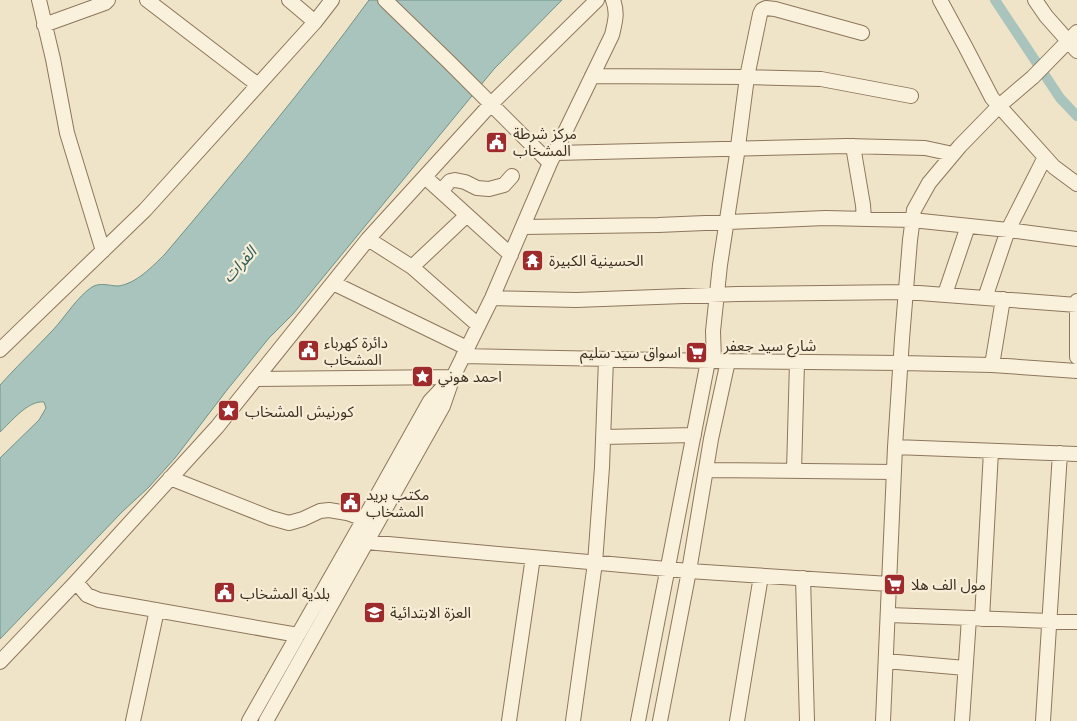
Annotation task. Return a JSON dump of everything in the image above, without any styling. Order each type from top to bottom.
[{"type":"street","points":[[38,0],[53,59],[67,133],[103,251]]},
{"type":"street","points":[[44,25],[105,3],[108,0]]},
{"type":"street","points":[[147,0],[258,85]]},
{"type":"street","points":[[289,0],[315,22]]},
{"type":"street","points":[[0,350],[145,210],[315,22],[332,0]]},
{"type":"street","points":[[385,0],[486,99],[553,158],[737,149],[853,146],[925,148],[953,154]]},
{"type":"street","points":[[0,662],[76,582],[217,426],[368,239],[424,177],[486,99],[597,0]]},
{"type":"street","points":[[248,721],[298,635],[443,406],[453,376],[492,298],[553,158],[612,35],[616,20],[616,8],[613,0]]},
{"type":"street","points":[[940,0],[992,98],[1054,167],[1077,184]]},
{"type":"street","points":[[883,721],[895,447],[914,210],[930,183],[953,154],[999,106],[1074,41],[1046,16],[1035,0]]},
{"type":"street","points":[[638,721],[694,435],[711,361],[726,222],[747,77],[760,14],[766,8],[774,9],[862,33]]},
{"type":"street","points":[[592,76],[821,79],[911,96]]},
{"type":"street","points":[[853,146],[864,219]]},
{"type":"street","points":[[985,298],[1008,230],[1045,157]]},
{"type":"street","points":[[441,191],[450,182],[455,180],[465,182],[477,188],[489,189],[504,185],[512,176]]},
{"type":"street","points":[[424,177],[511,255]]},
{"type":"street","points":[[412,267],[467,215]]},
{"type":"street","points":[[524,227],[658,225],[825,218],[912,220],[1077,239]]},
{"type":"street","points":[[945,294],[968,226]]},
{"type":"street","points":[[368,239],[412,267],[478,326]]},
{"type":"street","points":[[333,283],[465,352]]},
{"type":"street","points":[[492,298],[576,300],[717,294],[906,292],[1077,305]]},
{"type":"street","points":[[992,365],[1003,299]]},
{"type":"street","points":[[1077,300],[1077,357]]},
{"type":"street","name":"شارع سيد جعفر","points":[[465,352],[606,359],[992,365],[1077,371]]},
{"type":"street","points":[[573,721],[595,563],[602,467],[606,359]]},
{"type":"street","points":[[660,721],[689,571],[711,439],[728,361]]},
{"type":"street","points":[[794,471],[797,362]]},
{"type":"street","points":[[256,379],[453,376]]},
{"type":"street","points":[[266,721],[359,541],[364,519],[430,401],[453,376]]},
{"type":"street","points":[[603,437],[694,435]]},
{"type":"street","points":[[895,447],[1077,454]]},
{"type":"street","points":[[962,721],[965,668],[975,618],[991,450]]},
{"type":"street","points":[[1042,721],[1060,454]]},
{"type":"street","points":[[706,470],[894,472]]},
{"type":"street","points":[[170,478],[271,518],[289,523],[303,519],[320,510],[347,513],[364,519]]},
{"type":"street","points":[[359,541],[689,571],[890,584]]},
{"type":"street","points":[[509,721],[532,557]]},
{"type":"street","points":[[737,721],[761,576]]},
{"type":"street","points":[[803,578],[807,721]]},
{"type":"street","points":[[76,582],[92,598],[298,635]]},
{"type":"street","points":[[133,721],[157,610]]},
{"type":"street","points":[[889,615],[1077,622]]},
{"type":"street","points":[[886,660],[965,668]]},
{"type":"water","name":"الفرات","points":[[369,0],[562,0],[494,69],[293,314],[269,338],[175,458],[0,639],[0,458],[39,420],[46,408],[44,402],[32,404],[20,412],[0,432],[0,385],[92,287],[98,285],[125,285],[144,274],[165,254],[295,97]]},
{"type":"waterway","points":[[995,0],[1060,98],[1077,116]]},
{"type":"place","name":"مركز شرطة المشخاب","points":[[497,142]]},
{"type":"place","name":"الحسينية الكبيرة","points":[[533,260]]},
{"type":"place","name":"دائرة كهرباء المشخاب","points":[[308,351]]},
{"type":"place","name":"اسواق سيد سليم","points":[[697,352]]},
{"type":"place","name":"احمد هوني","points":[[422,376]]},
{"type":"place","name":"كورنيش المشخاب","points":[[229,411]]},
{"type":"place","name":"مكتب بريد المشخاب","points":[[350,503]]},
{"type":"place","name":"مول الف هلا","points":[[895,584]]},
{"type":"place","name":"بلدية المشخاب","points":[[224,593]]},
{"type":"place","name":"العزة الابتدائية","points":[[374,612]]}]
